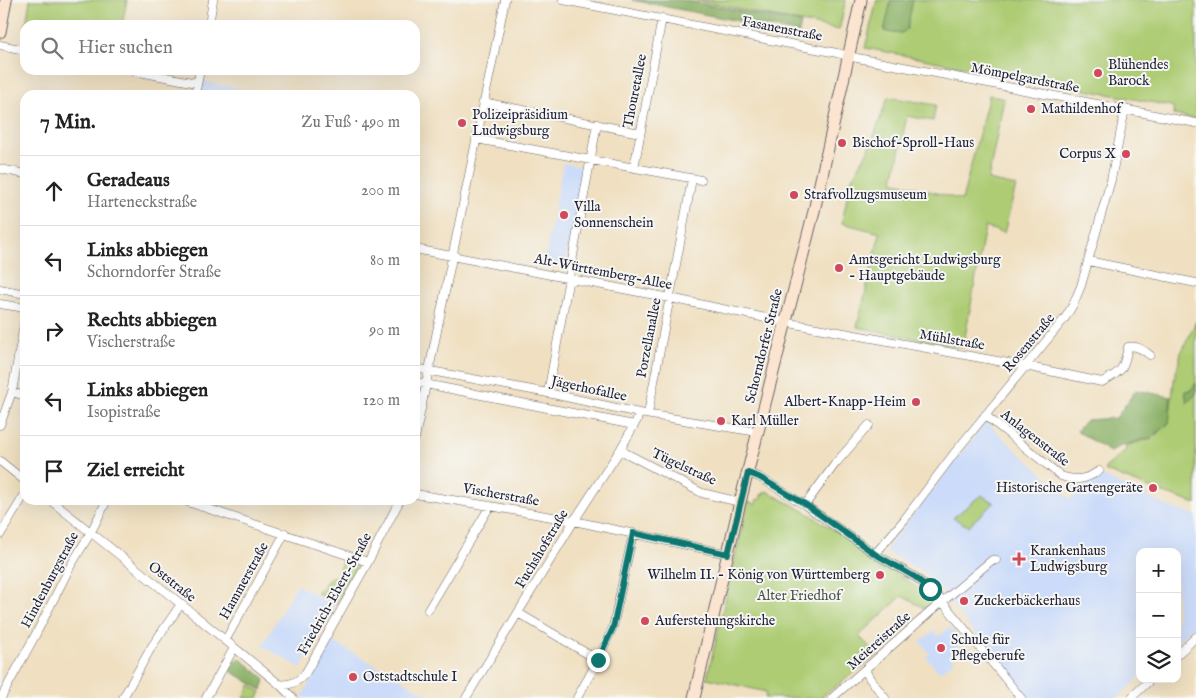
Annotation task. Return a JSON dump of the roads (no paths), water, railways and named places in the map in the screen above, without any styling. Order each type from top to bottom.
[{"type":"main road","points":[[0,32],[6,0]]},
{"type":"main road","name":"Schorndorfer Straße","points":[[694,698],[740,502],[814,211],[861,0]]},
{"type":"street","points":[[210,20],[213,0]]},
{"type":"street","points":[[420,413],[504,0]]},
{"type":"street","name":"Fasanenstraße","points":[[562,0],[662,18],[848,56]]},
{"type":"street","name":"Thouretallee","points":[[634,168],[662,18]]},
{"type":"street","points":[[0,45],[20,49]]},
{"type":"street","name":"Mömpelgardstraße","points":[[848,56],[1196,123]]},
{"type":"street","points":[[155,75],[197,83]]},
{"type":"street","points":[[196,90],[199,75]]},
{"type":"street","points":[[483,102],[640,133]]},
{"type":"street","name":"Rosenstraße","points":[[875,554],[1065,318],[1073,305],[1081,286],[1111,180],[1126,109]]},
{"type":"street","points":[[548,394],[598,124]]},
{"type":"street","points":[[476,139],[634,168]]},
{"type":"street","name":"Porzellanallee","points":[[634,168],[697,180],[670,298],[648,414]]},
{"type":"street","points":[[0,169],[20,173]]},
{"type":"street","name":"Alt-Württemberg-Allee","points":[[420,251],[786,322]]},
{"type":"street","points":[[1088,261],[1196,283]]},
{"type":"street","points":[[0,289],[20,293]]},
{"type":"street","points":[[0,304],[20,307]]},
{"type":"street","name":"Mühlstraße","points":[[786,322],[1102,382],[1115,375],[1124,366],[1130,346],[1141,348],[1150,355]]},
{"type":"street","points":[[0,425],[12,392],[20,347]]},
{"type":"street","name":"Jägerhofallee","points":[[420,369],[639,413],[758,432]]},
{"type":"street","name":"Jägerhofallee","points":[[420,383],[634,425]]},
{"type":"street","points":[[12,392],[20,394]]},
{"type":"street","name":"Fuchshofstraße","points":[[466,698],[574,521],[620,450],[639,413]]},
{"type":"street","name":"Anlagenstraße","points":[[985,415],[1061,476],[1070,479],[1080,479],[1089,477],[1098,471]]},
{"type":"street","points":[[805,504],[835,464],[869,425]]},
{"type":"street","name":"Tügelstraße","points":[[620,450],[702,493],[740,502]]},
{"type":"street","points":[[0,461],[20,477]]},
{"type":"street","points":[[748,473],[759,477],[805,504],[875,554],[915,577],[930,589],[1020,698]]},
{"type":"street","name":"Vischerstraße","points":[[420,495],[574,521],[728,554]]},
{"type":"street","points":[[0,535],[20,502]]},
{"type":"street","name":"Oststraße","points":[[56,505],[181,604],[279,684],[293,698]]},
{"type":"street","name":"Hindenburgstraße","points":[[1,698],[104,505]]},
{"type":"street","points":[[198,505],[368,562]]},
{"type":"street","name":"Friedrich-Ebert-Straße","points":[[279,684],[292,684],[305,674],[368,562],[397,505]]},
{"type":"street","points":[[428,610],[490,506]]},
{"type":"street","name":"Hammerstraße","points":[[225,641],[285,533]]},
{"type":"street","points":[[578,698],[613,628],[633,533]]},
{"type":"street","name":"Meiereistraße","points":[[832,698],[942,602],[992,560],[996,560]]},
{"type":"street","points":[[123,698],[152,646],[181,604]]},
{"type":"street","points":[[518,613],[598,660]]},
{"type":"street","points":[[1181,650],[1196,637]]},
{"type":"street","points":[[206,698],[234,648]]},
{"type":"street","points":[[864,670],[885,698]]},
{"type":"street","points":[[1131,698],[1147,683]]},
{"type":"place","name":"Blühendes Barock","points":[[1098,73]]},
{"type":"place","name":"Mathildenhof","points":[[1031,109]]},
{"type":"place","name":"Polizeipräsidium Ludwigsburg","points":[[462,123]]},
{"type":"place","name":"Bischof-Sproll-Haus","points":[[842,143]]},
{"type":"place","name":"Corpus X","points":[[1126,154]]},
{"type":"place","name":"Strafvollzugsmuseum","points":[[794,195]]},
{"type":"place","name":"Villa Sonnenschein","points":[[564,215]]},
{"type":"place","name":"Amtsgericht Ludwigsburg - Hauptgebäude","points":[[839,268]]},
{"type":"place","name":"Albert-Knapp-Heim","points":[[916,402]]},
{"type":"place","name":"Karl Müller","points":[[721,421]]},
{"type":"place","name":"Historische Gartengeräte","points":[[1153,488]]},
{"type":"place","name":"Krankenhaus Ludwigsburg","points":[[1019,559]]},
{"type":"place","name":"Wilhelm II. - König von Württemberg","points":[[880,575]]},
{"type":"place","name":"Zuckerbäckerhaus","points":[[964,601]]},
{"type":"place","name":"Auferstehungskirche","points":[[645,621]]},
{"type":"place","name":"Schule für Pflegeberufe","points":[[941,648]]},
{"type":"place","name":"Oststadtschule I","points":[[353,677]]},
{"type":"park label","name":"Alter Friedhof","points":[[799,596]]}]
